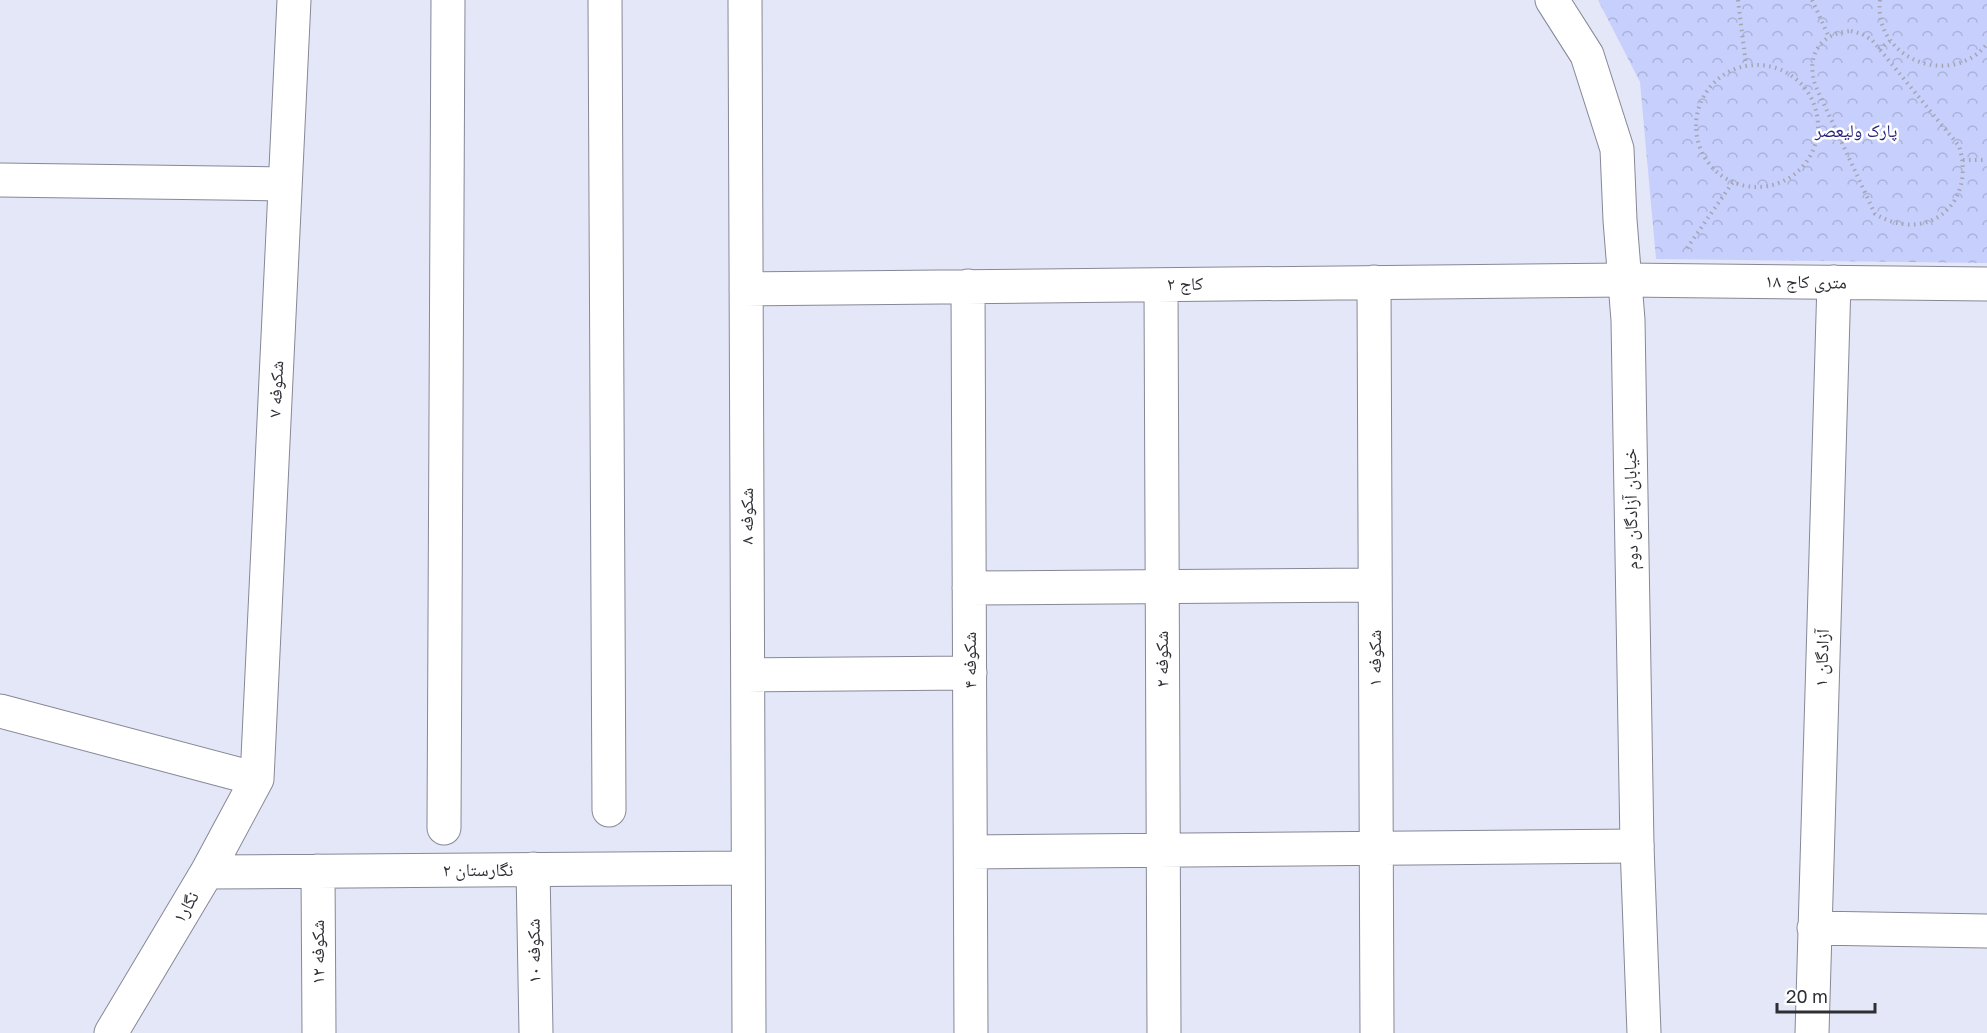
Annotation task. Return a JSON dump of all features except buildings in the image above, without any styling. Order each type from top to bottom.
[{"type":"street","name":"شکوفه ۷","points":[[257,778],[294,0]]},
{"type":"street","points":[[444,828],[448,0]]},
{"type":"street","points":[[605,0],[609,810]]},
{"type":"street","name":"شکوفه ۸","points":[[745,0],[749,1033]]},
{"type":"street","name":"خیابان آزادگان دوم","points":[[1552,0],[1587,56],[1617,149],[1628,320],[1637,846],[1644,1033]]},
{"type":"street","points":[[0,180],[285,184]]},
{"type":"street","name":"کاج ۲","points":[[746,289],[1625,280]]},
{"type":"street","name":"۱۸ متری کاج","points":[[1625,280],[1987,284]]},
{"type":"street","name":"شکوفه ۱","points":[[1374,282],[1377,1033]]},
{"type":"street","name":"آزادگان ۱","points":[[1812,1033],[1834,282]]},
{"type":"street","name":"شکوفه ۲","points":[[1161,285],[1164,1033]]},
{"type":"street","name":"شکوفه ۴","points":[[968,286],[971,1033]]},
{"type":"street","points":[[969,588],[1375,585]]},
{"type":"street","points":[[747,675],[970,673]]},
{"type":"street","points":[[0,711],[257,778]]},
{"type":"street","name":"نگار۱","points":[[111,1033],[207,872],[257,778]]},
{"type":"street","points":[[971,852],[1637,846]]},
{"type":"street","name":"نگارستان ۲","points":[[207,872],[748,868]]},
{"type":"street","name":"شکوفه ۱۰","points":[[532,869],[536,1033]]},
{"type":"street","name":"شکوفه ۱۲","points":[[318,871],[319,1033]]},
{"type":"street","points":[[1814,928],[1987,931]]},
{"type":"path","points":[[1738,0],[1746,65]]},
{"type":"path","points":[[1812,0],[1829,37]]},
{"type":"path","points":[[1880,0],[1882,25],[1890,41],[1916,62],[1933,66],[1951,66],[1982,51],[1987,44]]},
{"type":"path","points":[[1839,32],[1851,32],[1862,34],[1872,40],[1959,146],[1964,175],[1953,203],[1942,214],[1916,225],[1901,225],[1875,214],[1812,76],[1814,54],[1820,44],[1829,37],[1839,32]]},
{"type":"path","points":[[1879,49],[1890,41]]},
{"type":"path","points":[[1746,65],[1764,65],[1780,69],[1795,78],[1807,91],[1815,106],[1818,123],[1816,141],[1804,164],[1784,181],[1767,186],[1750,187],[1733,182],[1718,173],[1706,161],[1699,145],[1696,128],[1698,110],[1704,94],[1715,81],[1730,71],[1746,65]]},
{"type":"path","points":[[1807,91],[1816,87]]},
{"type":"path","points":[[1963,160],[1987,160]]},
{"type":"path","points":[[1663,280],[1733,182]]},
{"type":"green space","name":"پارک ولیعصر","points":[[1598,0],[1987,0],[1987,263],[1656,259],[1640,82]]}]
